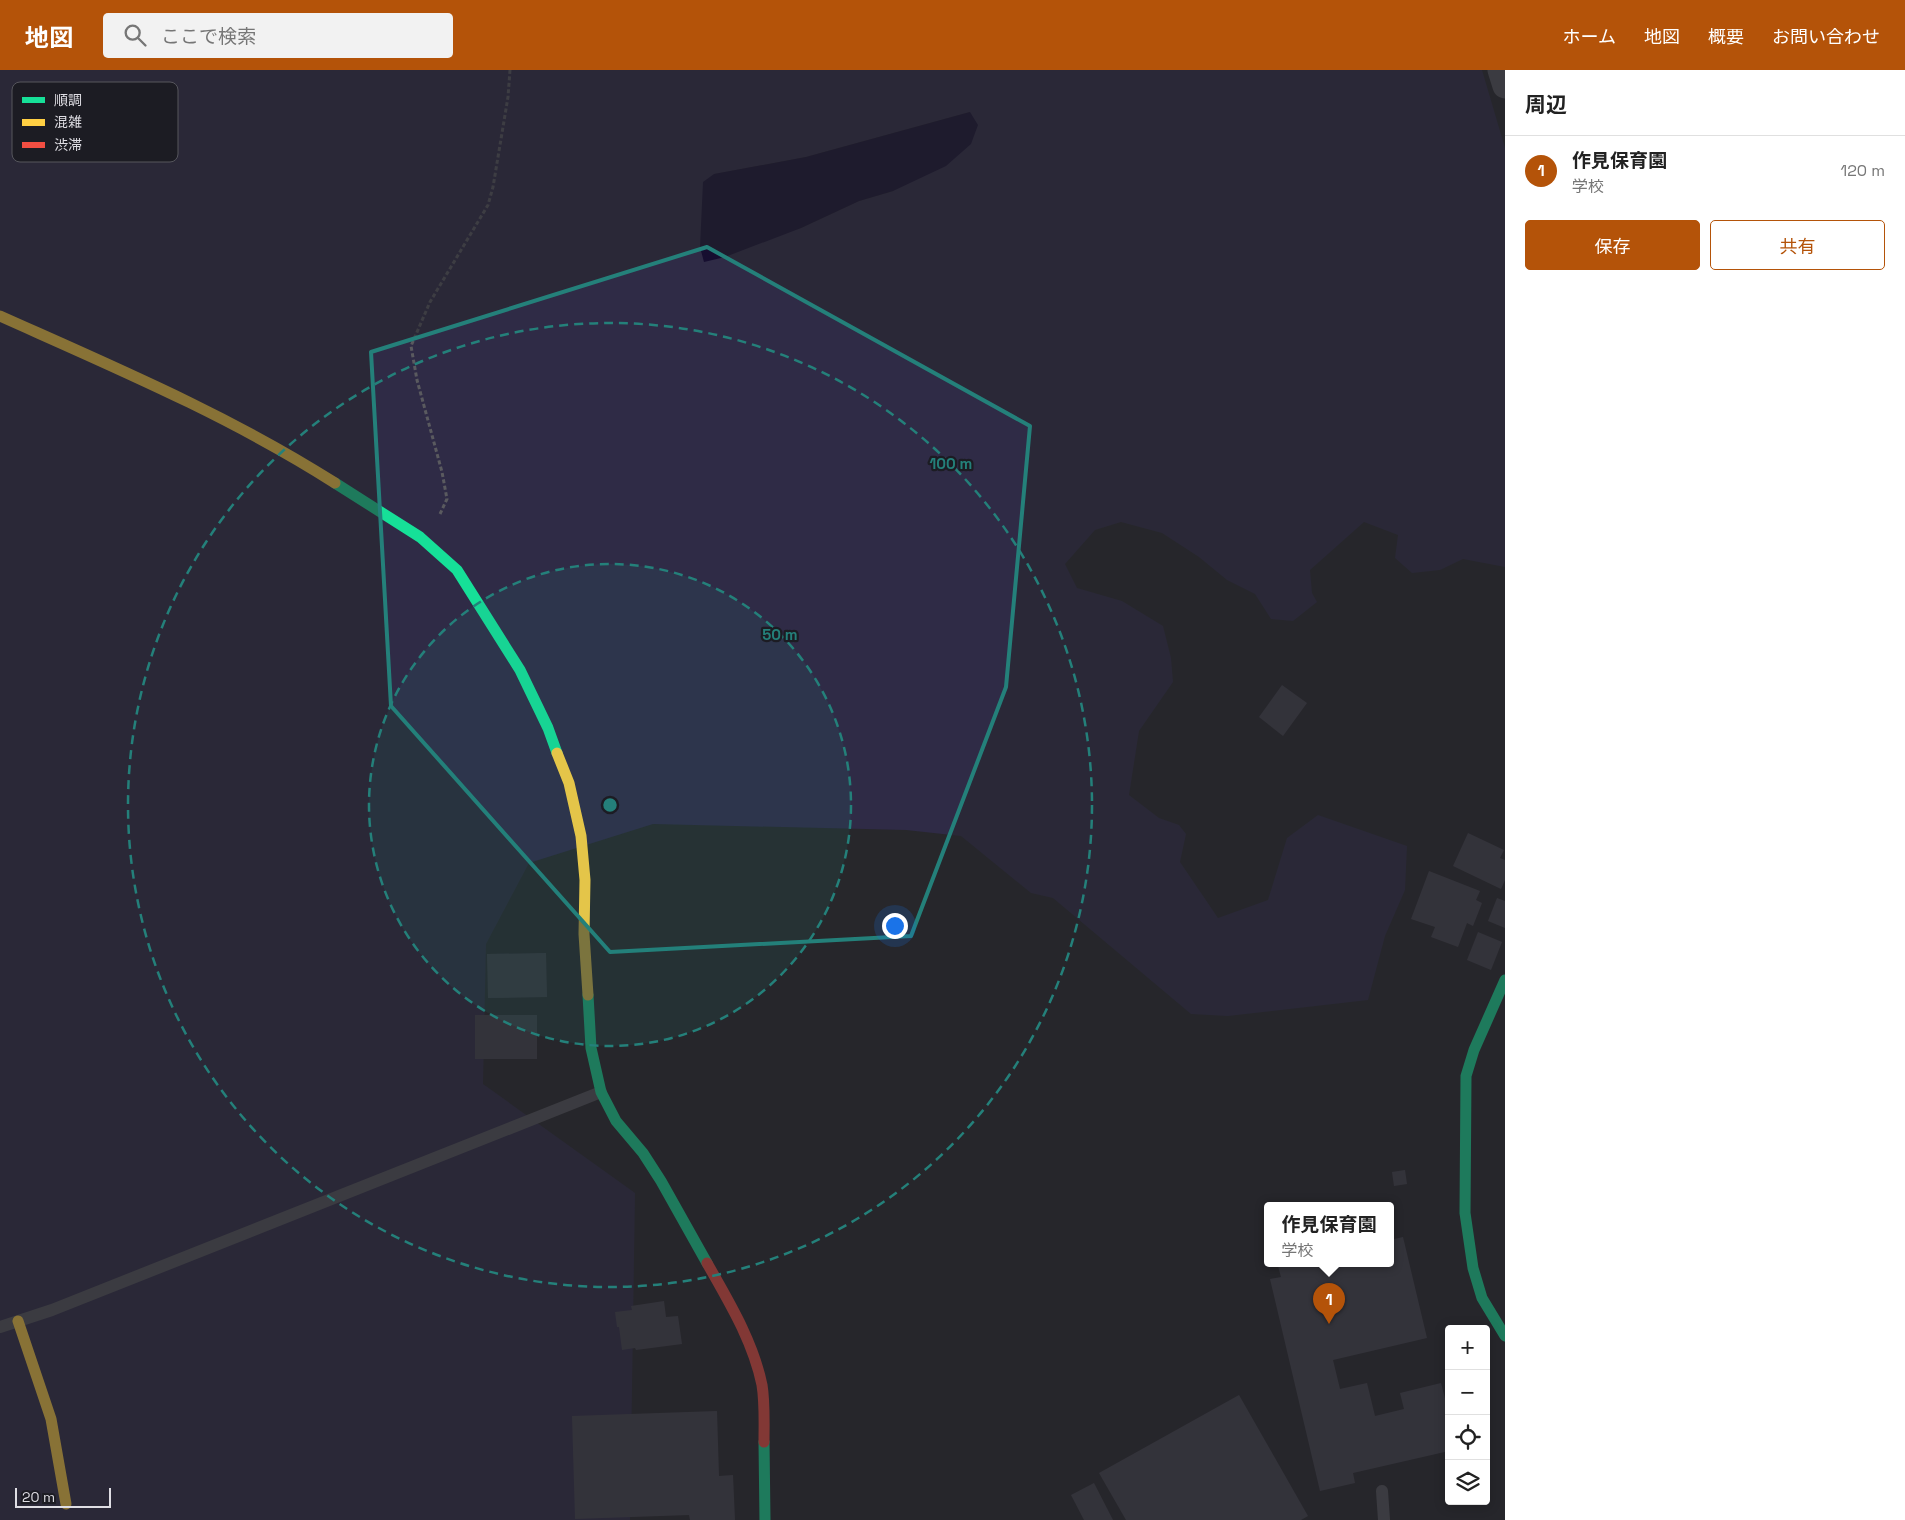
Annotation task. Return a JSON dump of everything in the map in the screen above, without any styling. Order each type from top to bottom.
[{"type":"street","points":[[1500,70],[1505,86]]},
{"type":"street","points":[[0,316],[158,387],[299,460],[420,537],[457,570],[503,640],[548,728],[568,783],[581,836],[585,880],[584,934],[591,1048],[602,1092],[616,1121],[644,1154],[661,1181],[729,1302],[756,1364],[762,1386],[764,1410],[765,1520]]},
{"type":"street","points":[[1505,980],[1474,1050],[1466,1076],[1465,1203],[1473,1268],[1482,1298],[1505,1336]]},
{"type":"street","points":[[18,1321],[51,1419],[66,1504]]},
{"type":"lane","points":[[0,1327],[52,1310],[602,1092]]},
{"type":"lane","points":[[1382,1491],[1384,1520]]},
{"type":"path","points":[[420,537],[440,515],[447,499],[442,472],[417,380],[411,346],[430,302],[488,205],[493,187],[508,97],[510,70]]},
{"type":"highlighted area","points":[[707,247],[1030,426],[1006,687],[911,936],[610,952],[391,706],[371,352]]},
{"type":"shaded area","points":[[0,70],[1482,70],[1505,148],[1505,567],[1463,559],[1440,570],[1412,573],[1395,558],[1398,535],[1364,522],[1310,570],[1312,593],[1317,602],[1293,621],[1271,619],[1255,594],[1227,580],[1199,557],[1162,533],[1121,522],[1095,530],[1065,564],[1077,588],[1122,601],[1163,626],[1171,658],[1173,682],[1139,731],[1129,795],[1159,818],[1179,825],[1186,834],[1180,862],[1218,918],[1268,900],[1287,838],[1318,815],[1407,846],[1405,890],[1385,936],[1368,1000],[1228,1016],[1191,1014],[1053,898],[1031,893],[961,836],[906,830],[653,824],[529,863],[486,944],[483,1084],[635,1193],[630,1520],[0,1520]],"holes":[[[970,112],[893,191],[859,201],[801,228],[783,234],[715,174],[806,157]]]},
{"type":"shaded area","points":[[970,112],[978,125],[971,144],[946,166],[893,191],[859,201],[801,228],[725,257],[704,262],[700,247],[703,182],[714,174],[806,157]]},
{"type":"building","points":[[1282,685],[1307,703],[1283,736],[1259,717]]},
{"type":"building","points":[[1468,833],[1504,850],[1500,858],[1505,860],[1505,880],[1501,889],[1453,866]]},
{"type":"building","points":[[1429,871],[1480,891],[1476,900],[1482,903],[1473,926],[1467,923],[1458,947],[1431,937],[1435,927],[1411,919]]},
{"type":"building","points":[[1497,898],[1505,901],[1505,928],[1488,921]]},
{"type":"building","points":[[1478,932],[1502,942],[1491,970],[1467,960]]},
{"type":"building","points":[[546,953],[547,997],[488,998],[487,954]]},
{"type":"building","points":[[475,1015],[537,1015],[537,1059],[475,1059]]},
{"type":"building","points":[[1405,1170],[1407,1184],[1394,1186],[1392,1172]]},
{"type":"building","points":[[1403,1237],[1427,1338],[1333,1360],[1340,1389],[1367,1383],[1375,1416],[1404,1409],[1400,1393],[1441,1383],[1445,1398],[1445,1452],[1353,1473],[1355,1483],[1320,1491],[1270,1279],[1281,1277],[1278,1267],[1394,1267],[1394,1239]]},
{"type":"building","points":[[664,1301],[666,1317],[678,1316],[682,1344],[622,1350],[615,1312],[632,1310],[631,1306]]},
{"type":"building","points":[[1239,1395],[1308,1516],[1301,1520],[1126,1520],[1099,1473]]},
{"type":"building","points":[[717,1411],[719,1476],[733,1475],[735,1520],[690,1520],[689,1515],[575,1519],[572,1416]]},
{"type":"building","points":[[1094,1483],[1113,1520],[1084,1520],[1071,1495]]},
{"type":"traffic: fast","points":[[335,483],[420,537],[457,570],[520,670],[548,728],[557,753]]},
{"type":"traffic: fast","points":[[1505,980],[1474,1050],[1466,1076],[1465,1213],[1473,1268],[1482,1298],[1505,1336]]},
{"type":"traffic: fast","points":[[588,995],[591,1048],[601,1092],[616,1121],[643,1153],[661,1181],[707,1263]]},
{"type":"traffic: fast","points":[[764,1442],[765,1520]]},
{"type":"traffic: slow","points":[[0,316],[213,414],[335,483]]},
{"type":"traffic: slow","points":[[557,753],[569,783],[581,836],[585,880],[584,934],[588,995]]},
{"type":"traffic: slow","points":[[18,1321],[51,1419],[66,1504]]},
{"type":"traffic: jam","points":[[707,1263],[724,1292],[753,1353],[764,1399],[764,1442]]},
{"type":"place","name":"作見保育園","points":[[1329,1324]]}]
